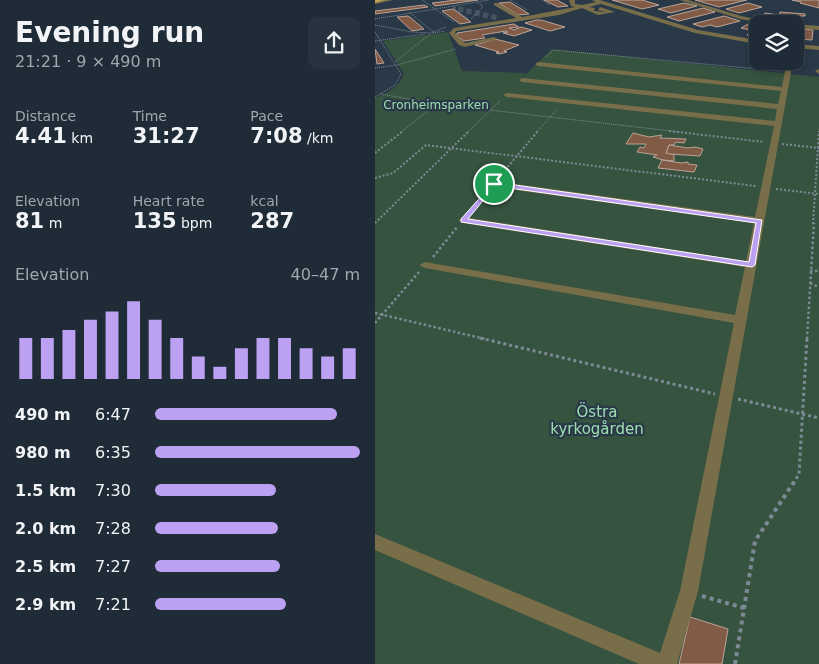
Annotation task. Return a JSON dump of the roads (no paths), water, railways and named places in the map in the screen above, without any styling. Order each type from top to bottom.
[{"type":"main road","points":[[375,1],[382,0]]},
{"type":"street","points":[[375,1],[390,0]]},
{"type":"street","points":[[572,0],[573,4],[593,9]]},
{"type":"street","points":[[683,0],[749,19]]},
{"type":"street","points":[[494,38],[465,46],[452,33],[454,30],[585,7],[598,1],[697,32],[749,41]]},
{"type":"street","points":[[496,4],[521,19]]},
{"type":"street","points":[[498,18],[504,22]]},
{"type":"street","points":[[804,27],[819,28]]},
{"type":"street","points":[[804,47],[819,48]]},
{"type":"street","points":[[538,64],[785,89]]},
{"type":"street","points":[[667,664],[693,593],[724,396],[752,265],[788,70]]},
{"type":"street","points":[[522,80],[781,107]]},
{"type":"street","points":[[507,95],[778,124]]},
{"type":"street","points":[[494,184],[760,221]]},
{"type":"street","points":[[463,220],[752,265]]},
{"type":"street","points":[[425,265],[741,320]]},
{"type":"street","points":[[375,542],[662,664]]},
{"type":"tunnel","points":[[458,9],[498,18]]},
{"type":"park label","name":"Cronheimsparken","points":[[436,105]]},
{"type":"park label","name":"Östra kyrkogården","points":[[597,420]]}]
